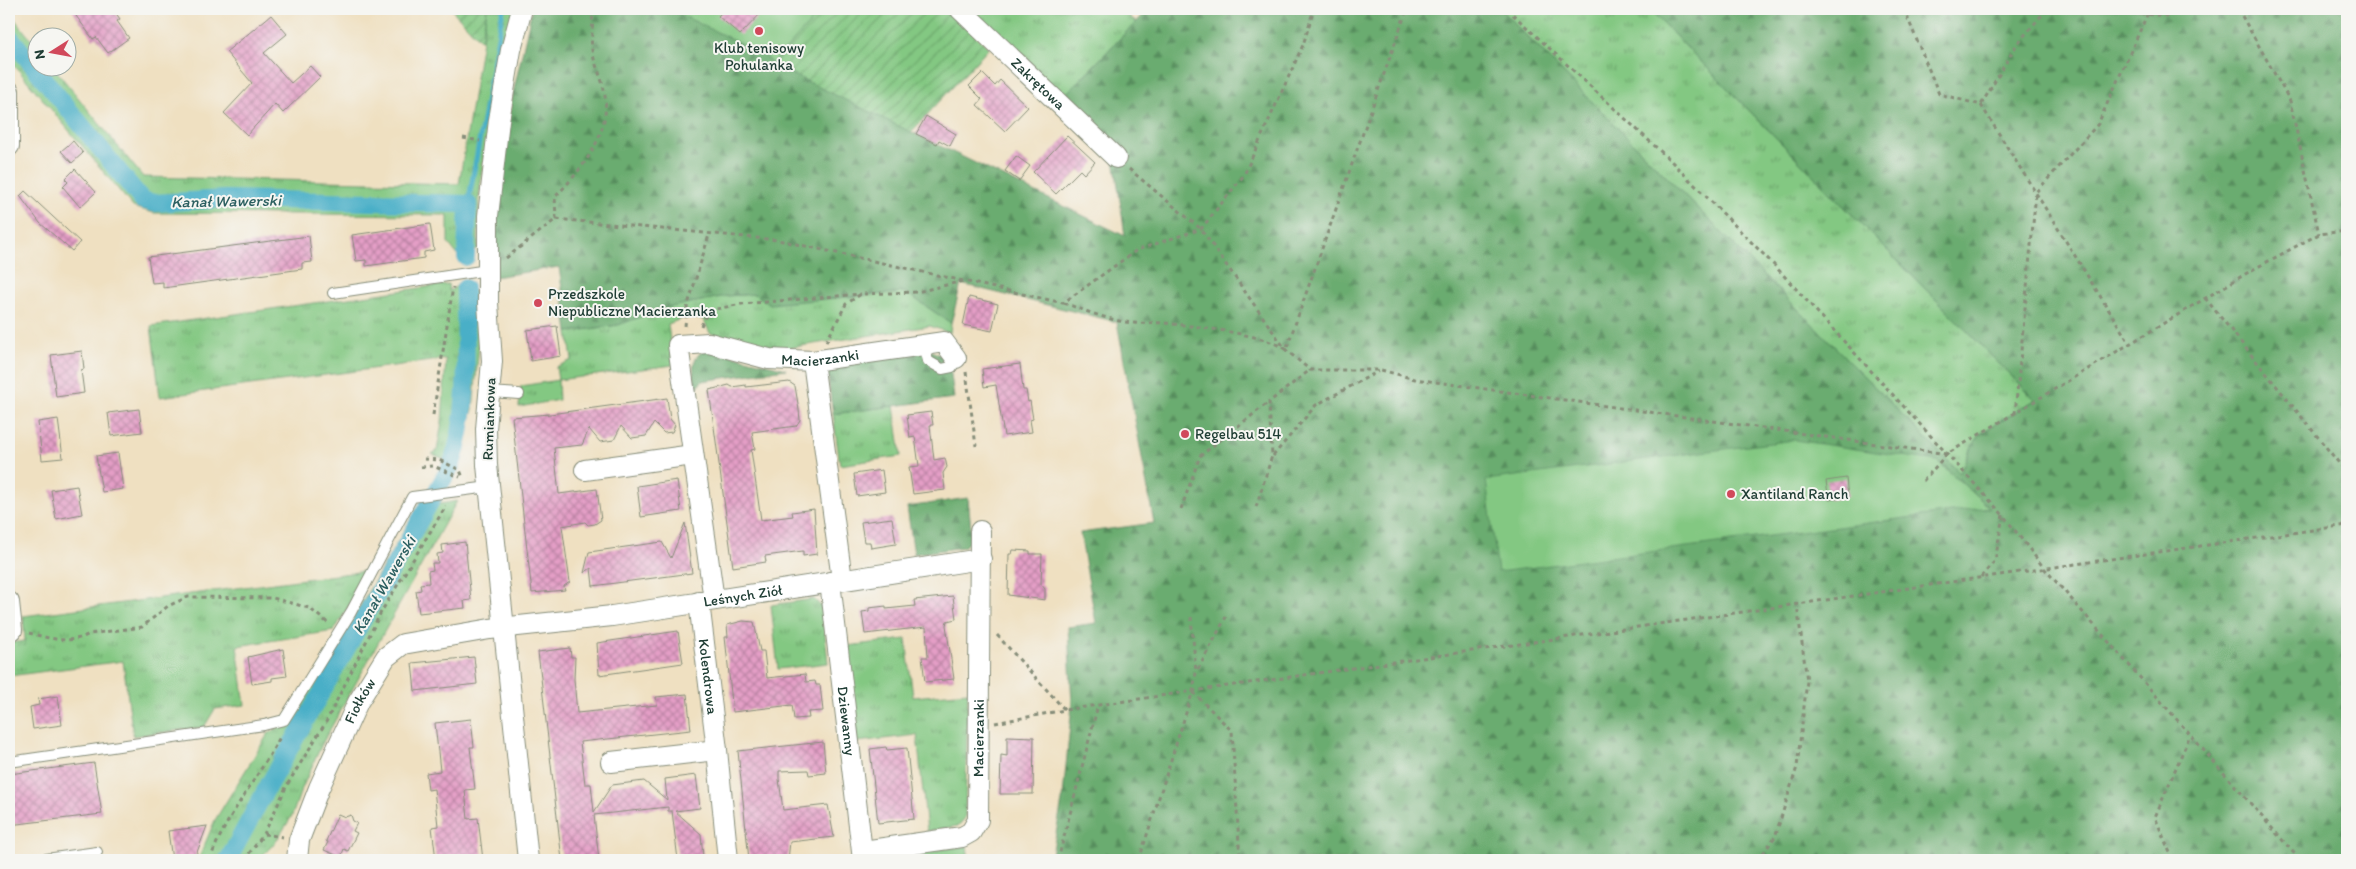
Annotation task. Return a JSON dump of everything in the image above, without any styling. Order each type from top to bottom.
[{"type":"street","name":"Rumiankowa","points":[[522,9],[511,50],[499,120],[488,216],[488,271],[492,361],[486,429],[489,487],[528,860]]},
{"type":"street","name":"Zakrętowa","points":[[960,9],[1116,158]]},
{"type":"street","points":[[9,92],[9,146]]},
{"type":"street","name":"Macierzanki","points":[[685,344],[709,343],[769,359],[815,361],[944,342],[956,358]]},
{"type":"street","name":"Kolendrowa","points":[[685,344],[717,750],[728,860]]},
{"type":"street","name":"Dziewanny","points":[[815,361],[863,856]]},
{"type":"street","points":[[585,470],[693,455]]},
{"type":"street","name":"Macierzanki","points":[[863,856],[962,837],[971,832],[978,820],[981,618],[980,531]]},
{"type":"street","name":"Leśnych Ziół","points":[[503,628],[612,616],[981,559]]},
{"type":"street","points":[[9,602],[12,630]]},
{"type":"street","name":"Fiołków","points":[[296,860],[299,840],[319,788],[358,702],[386,657],[403,644],[503,628]]},
{"type":"street","points":[[611,762],[717,750]]},
{"type":"lane","points":[[333,292],[488,271]]},
{"type":"lane","points":[[490,392],[519,394]]},
{"type":"lane","points":[[9,762],[264,725],[284,720],[339,632],[374,571],[412,497],[489,487]]},
{"type":"lane","points":[[39,860],[97,852]]},
{"type":"path","points":[[556,219],[555,197],[578,174],[594,151],[605,113],[605,91],[592,50],[594,19],[591,9]]},
{"type":"path","points":[[1063,303],[1137,250],[1201,229],[1244,175],[1302,45],[1314,9]]},
{"type":"path","points":[[1286,350],[1407,9]]},
{"type":"path","points":[[1507,9],[1672,162],[1775,266],[2003,515],[2044,568],[2300,860]]},
{"type":"path","points":[[1904,9],[1939,94],[1981,105],[2130,344]]},
{"type":"path","points":[[1981,105],[2017,44],[2047,9]]},
{"type":"path","points":[[2084,9],[2168,16],[2181,9]]},
{"type":"path","points":[[2238,9],[2290,101],[2319,234]]},
{"type":"path","points":[[2015,414],[2036,192],[2098,124],[2147,15]]},
{"type":"path","points":[[464,138],[485,142]]},
{"type":"path","points":[[1116,158],[1201,229],[1286,350]]},
{"type":"path","points":[[488,271],[556,219],[709,235],[778,240],[966,280],[1063,303],[1092,313],[1133,323],[1163,323],[1247,336],[1279,344],[1310,370]]},
{"type":"path","points":[[1923,481],[1947,454],[2252,270],[2319,234],[2347,231]]},
{"type":"path","points":[[685,344],[687,308],[709,235]]},
{"type":"path","points":[[433,415],[455,274]]},
{"type":"path","points":[[685,344],[705,317],[716,309],[742,304],[861,294],[917,292],[966,280]]},
{"type":"path","points":[[815,361],[846,304],[861,294]]},
{"type":"path","points":[[2205,298],[2347,473]]},
{"type":"path","points":[[956,358],[964,360],[976,446]]},
{"type":"path","points":[[1181,509],[1200,456],[1310,370],[1381,370],[1415,380],[1947,454]]},
{"type":"path","points":[[1272,456],[1316,405],[1381,370]]},
{"type":"path","points":[[1256,507],[1272,456],[1269,402]]},
{"type":"path","points":[[424,459],[440,460],[460,470]]},
{"type":"path","points":[[421,467],[431,466],[457,476]]},
{"type":"path","points":[[244,860],[264,834],[287,785],[326,722],[381,612],[446,506],[452,492]]},
{"type":"path","points":[[1981,577],[1995,561],[2003,515]]},
{"type":"path","points":[[980,726],[1065,710],[1193,691],[2347,525]]},
{"type":"path","points":[[12,630],[58,640],[82,638],[89,634],[142,627],[168,606],[188,597],[273,598],[309,608],[339,632]]},
{"type":"path","points":[[1758,860],[1775,837],[1797,767],[1807,681],[1797,605]]},
{"type":"path","points":[[1139,860],[1193,691],[1196,673],[1192,617]]},
{"type":"path","points":[[1196,673],[1226,617]]},
{"type":"path","points":[[981,618],[1065,710]]},
{"type":"path","points":[[1193,691],[1232,731],[1240,860]]},
{"type":"path","points":[[1058,860],[1098,705]]},
{"type":"path","points":[[210,860],[214,849],[248,789],[270,758],[282,734],[284,720]]},
{"type":"path","points":[[2173,860],[2155,817],[2190,735]]},
{"type":"green space","points":[[451,9],[487,9],[481,41]]},
{"type":"green space","points":[[487,9],[514,9],[482,171],[479,198],[478,248],[470,256],[460,258],[448,243],[448,215],[154,213],[133,207],[9,59],[9,12],[28,36],[28,78],[62,78],[143,177],[459,184]]},
{"type":"green space","points":[[532,9],[669,9],[764,54],[772,64],[1125,236],[1112,144],[1063,97],[1149,9],[1500,9],[1960,473],[1970,450],[1981,433],[2035,400],[1649,9],[2347,9],[2347,860],[1051,860],[1063,796],[1072,705],[1068,627],[1096,623],[1080,533],[1154,523],[1117,322],[961,284],[951,323],[905,292],[770,304],[755,294],[726,296],[665,308],[618,325],[568,332],[559,267],[494,277],[497,200],[512,98]],"holes":[[[1937,461],[1989,507],[1498,571]]]},
{"type":"green space","name":"Klub tenisowy Pohulanka","points":[[669,9],[823,9],[772,64],[763,54]]},
{"type":"green space","points":[[823,9],[947,9],[989,48],[911,132],[772,64]]},
{"type":"green space","points":[[970,9],[1122,9],[1136,22],[1063,97]]},
{"type":"green space","points":[[1500,9],[1649,9],[2035,400],[1981,433],[1970,450],[1960,473]]},
{"type":"green space","points":[[448,284],[449,291],[460,284],[469,284],[477,294],[479,345],[473,410],[457,464],[432,454],[437,451],[442,422],[446,359],[160,397],[151,326]]},
{"type":"green space","points":[[905,292],[951,323],[950,333],[930,326],[775,350],[710,333],[703,319],[684,318],[668,324],[673,365],[558,380],[556,367],[572,360],[568,332],[618,325],[664,308],[726,296],[755,294],[844,297]]},
{"type":"green space","points":[[707,349],[786,369],[702,381],[696,389],[693,371],[695,361],[701,352]]},
{"type":"green space","points":[[927,349],[949,359],[954,398],[833,414],[827,371],[833,362]]},
{"type":"green space","points":[[558,380],[559,400],[519,407],[521,386]]},
{"type":"green space","points":[[894,406],[901,456],[840,465],[833,414]]},
{"type":"green space","name":"Xantiland Ranch","points":[[1794,440],[1937,461],[1989,507],[1498,572],[1486,480]]},
{"type":"green space","points":[[968,498],[972,539],[964,547],[914,554],[907,507]]},
{"type":"green space","points":[[457,501],[322,744],[292,816],[275,843],[258,860],[198,860],[215,820],[268,734],[292,719],[418,508]]},
{"type":"green space","points":[[366,571],[366,577],[334,631],[237,646],[245,705],[215,709],[204,727],[133,736],[123,661],[9,676],[9,643],[25,641],[23,616]]},
{"type":"green space","points":[[814,599],[822,607],[828,663],[778,669],[771,605]]},
{"type":"green space","points":[[906,639],[913,697],[968,692],[965,818],[958,826],[927,831],[917,735],[857,742],[847,646]]},
{"type":"green space","points":[[967,846],[969,860],[916,860],[915,853]]},
{"type":"building","points":[[71,9],[113,9],[120,19],[117,21],[129,38],[108,53],[96,37],[93,39]]},
{"type":"building","points":[[725,9],[765,9],[740,35],[718,16]]},
{"type":"building","points":[[271,15],[287,34],[264,53],[291,83],[310,66],[320,77],[283,113],[275,104],[247,135],[224,113],[252,83],[226,52]]},
{"type":"building","points":[[982,73],[995,86],[1000,80],[1028,107],[1005,131],[977,105],[982,99],[969,86]]},
{"type":"building","points":[[926,116],[956,134],[950,146],[939,140],[937,144],[916,134]]},
{"type":"building","points":[[1067,136],[1095,162],[1084,174],[1080,170],[1056,194],[1033,172]]},
{"type":"building","points":[[73,141],[83,153],[72,163],[61,151]]},
{"type":"building","points":[[1016,156],[1030,166],[1019,181],[1005,171]]},
{"type":"building","points":[[75,169],[96,192],[80,207],[63,187],[68,182],[65,179]]},
{"type":"building","points":[[25,191],[80,242],[72,251],[40,223],[20,196]]},
{"type":"building","points":[[430,224],[434,250],[424,252],[424,258],[366,266],[366,260],[356,261],[352,235]]},
{"type":"building","points":[[309,236],[312,262],[302,263],[302,269],[163,288],[163,282],[152,283],[148,257]]},
{"type":"building","points":[[969,297],[998,304],[992,331],[963,325]]},
{"type":"building","points":[[557,326],[561,356],[531,361],[527,330]]},
{"type":"building","points":[[82,351],[84,369],[81,370],[84,393],[56,397],[51,355]]},
{"type":"building","points":[[1020,364],[1023,390],[1026,390],[1028,402],[1030,401],[1033,419],[1030,420],[1032,432],[1004,436],[996,385],[984,387],[982,369]]},
{"type":"building","points":[[789,382],[795,386],[799,410],[800,420],[796,426],[752,432],[755,449],[751,450],[761,520],[793,516],[792,512],[814,509],[817,554],[803,556],[803,551],[765,556],[766,562],[733,567],[709,390],[729,385],[732,387],[746,385],[746,387]]},
{"type":"building","points":[[667,398],[670,419],[675,425],[672,432],[664,433],[654,423],[646,436],[632,438],[621,426],[614,440],[600,442],[589,429],[582,445],[554,448],[559,494],[597,489],[601,520],[595,524],[588,525],[585,522],[562,526],[570,582],[564,586],[565,590],[532,593],[512,417],[550,414]]},
{"type":"building","points":[[139,409],[142,432],[111,436],[108,413]]},
{"type":"building","points":[[931,412],[933,425],[930,425],[934,460],[945,458],[947,467],[943,473],[945,490],[913,494],[909,467],[919,466],[915,437],[910,438],[907,415]]},
{"type":"building","points":[[58,419],[63,458],[42,460],[38,422]]},
{"type":"building","points":[[118,453],[123,489],[102,492],[96,456]]},
{"type":"building","points":[[882,470],[885,492],[857,496],[854,474]]},
{"type":"building","points":[[1846,478],[1848,497],[1829,500],[1826,481]]},
{"type":"building","points":[[677,480],[681,511],[641,517],[637,486]]},
{"type":"building","points":[[77,486],[82,514],[56,519],[51,490]]},
{"type":"building","points":[[892,518],[896,544],[871,548],[870,542],[864,542],[861,522]]},
{"type":"building","points":[[685,523],[692,573],[593,586],[591,568],[584,573],[589,552],[662,542],[671,558]]},
{"type":"building","points":[[465,542],[471,600],[464,601],[465,608],[419,613],[416,591],[421,590],[420,584],[429,583],[428,571],[433,570],[432,563],[438,563],[437,554],[443,553],[442,545]]},
{"type":"building","points":[[1013,550],[1030,551],[1030,554],[1042,554],[1041,584],[1045,589],[1045,600],[1008,595],[1009,554],[1012,554]]},
{"type":"building","points":[[953,596],[956,619],[947,621],[946,625],[954,679],[925,682],[922,657],[928,657],[926,627],[865,634],[862,612],[869,611],[869,608],[886,606],[886,609],[915,606],[914,600]]},
{"type":"building","points":[[743,621],[754,622],[760,651],[764,651],[767,678],[805,674],[806,682],[815,681],[816,685],[820,685],[823,711],[808,712],[809,718],[794,719],[792,705],[733,712],[725,637],[728,637],[727,625]]},
{"type":"building","points":[[678,631],[683,663],[599,675],[597,643]]},
{"type":"building","points":[[570,648],[571,657],[575,657],[574,679],[577,713],[657,705],[656,697],[687,694],[691,730],[580,742],[585,784],[591,784],[594,812],[612,785],[644,781],[667,800],[665,779],[696,775],[700,808],[675,811],[701,834],[703,857],[678,860],[672,811],[668,811],[668,807],[594,815],[599,860],[562,860],[538,652]]},
{"type":"building","points":[[283,649],[287,676],[272,678],[272,681],[252,684],[248,657]]},
{"type":"building","points":[[474,657],[477,684],[415,691],[412,663]]},
{"type":"building","points":[[58,696],[62,725],[33,729],[30,707],[39,705],[38,699]]},
{"type":"building","points":[[471,719],[474,747],[470,747],[475,789],[465,790],[468,819],[478,818],[483,860],[436,860],[432,827],[438,826],[434,789],[428,790],[426,773],[440,771],[435,723]]},
{"type":"building","points":[[1007,736],[1034,737],[1033,794],[1000,794],[1001,755],[1007,756]]},
{"type":"building","points":[[823,742],[826,773],[809,775],[808,770],[779,771],[779,779],[783,810],[828,805],[834,837],[790,842],[788,860],[749,860],[738,751]]},
{"type":"building","points":[[886,747],[887,750],[907,748],[914,819],[878,823],[870,749]]},
{"type":"building","points":[[94,763],[102,814],[9,825],[9,774]]},
{"type":"building","points":[[338,814],[345,817],[351,815],[353,821],[357,823],[353,831],[357,833],[348,851],[344,849],[341,857],[324,850]]},
{"type":"building","points":[[207,826],[194,860],[172,860],[168,831]]},
{"type":"waterway","points":[[468,204],[503,9]]},
{"type":"waterway","name":"Kanał Wawerski","points":[[9,36],[142,200],[154,203],[226,199],[468,204],[466,257]]},
{"type":"waterway","name":"Kanał Wawerski","points":[[228,860],[268,786],[452,464],[462,421],[466,377],[465,288]]},
{"type":"place","name":"Klub tenisowy Pohulanka","points":[[759,31]]},
{"type":"place","name":"Przedszkole Niepubliczne Macierzanka","points":[[538,303]]},
{"type":"place","name":"Regelbau 514","points":[[1185,434]]},
{"type":"place","name":"Xantiland Ranch","points":[[1731,494]]}]
